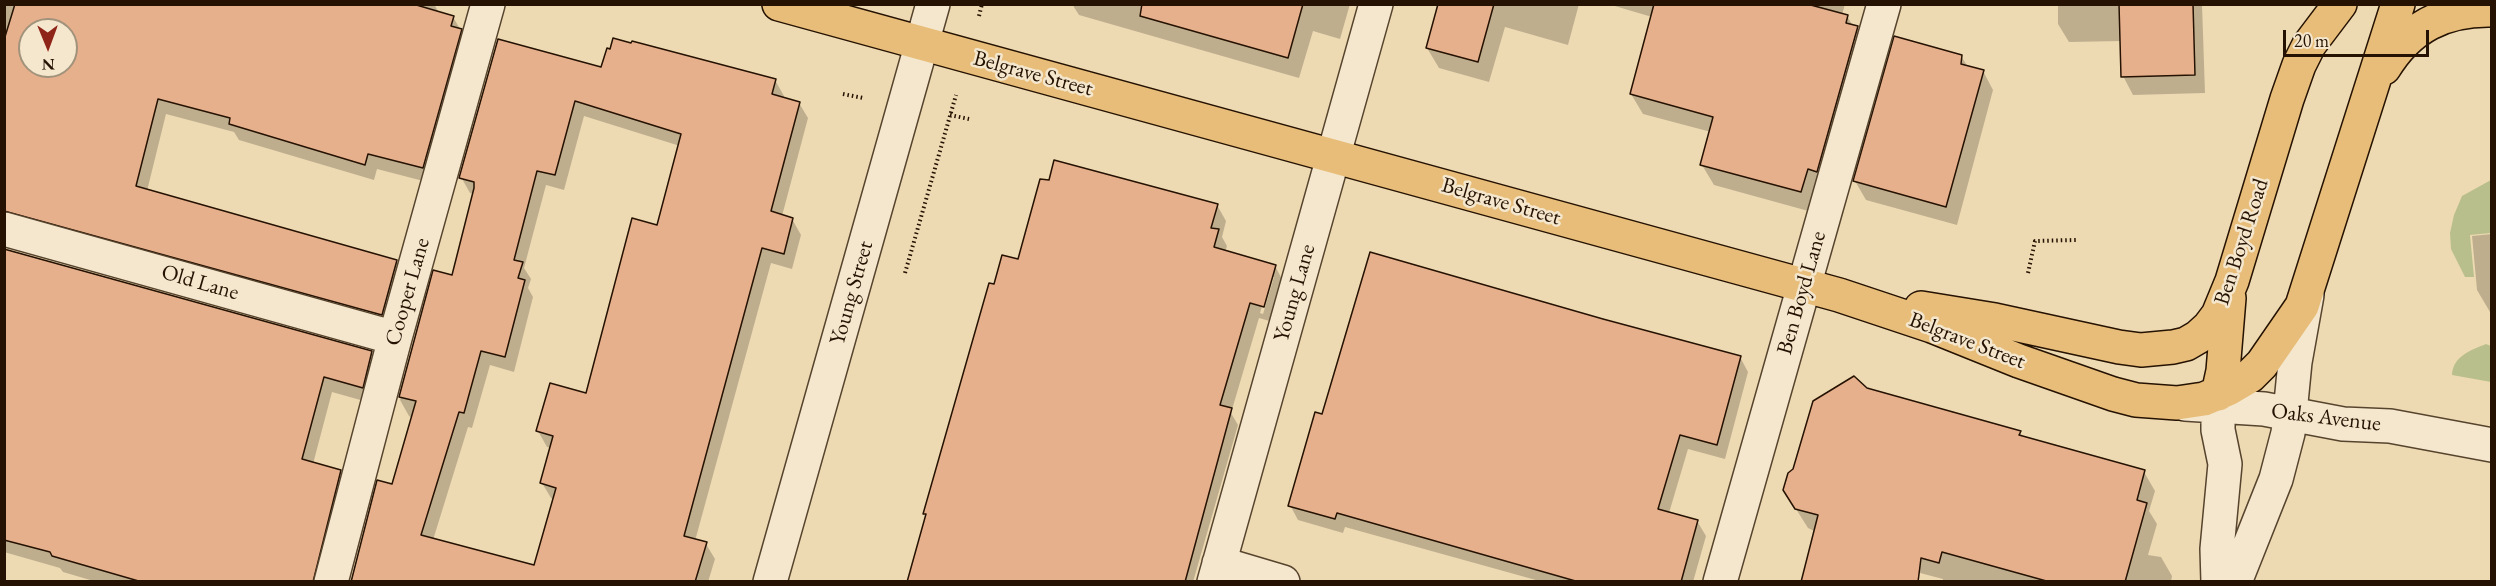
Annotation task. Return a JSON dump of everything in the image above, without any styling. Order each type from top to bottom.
[{"type":"main road","name":"Belgrave Street","points":[[780,4],[1839,295],[1932,326],[2085,386],[2128,398],[2160,402],[2217,400]]},
{"type":"main road","points":[[2217,400],[2250,376],[2262,364],[2296,318],[2308,291],[2398,4]]},
{"type":"main road","name":"Ben Boyd Road","points":[[1839,295],[1995,320],[2119,347],[2156,350],[2186,344],[2209,327],[2225,301],[2287,99],[2308,45],[2334,9]]},
{"type":"main road","points":[[2369,96],[2397,47],[2430,22],[2462,10],[2492,10]]},
{"type":"main road","points":[[2217,400],[2223,370],[2227,309],[2232,281]]},
{"type":"street","name":"Cooper Lane","points":[[331,582],[395,338],[488,4]]},
{"type":"street","name":"Young Street","points":[[770,582],[933,4]]},
{"type":"street","name":"Young Lane","points":[[1216,572],[1376,4]]},
{"type":"street","name":"Ben Boyd Lane","points":[[1720,582],[1884,4]]},
{"type":"street","name":"Old Lane","points":[[4,229],[395,338]]},
{"type":"street","points":[[2235,582],[2276,479],[2291,415],[2295,362],[2308,291]]},
{"type":"street","points":[[2217,400],[2218,430],[2225,464],[2217,549],[2218,582]]},
{"type":"street","name":"Oaks Avenue","points":[[2217,400],[2343,424],[2390,426],[2492,445]]},
{"type":"street","points":[[1216,572],[1282,582]]},
{"type":"path","points":[[2028,273],[2035,242],[2076,240]]},
{"type":"green space","points":[[2491,180],[2491,233],[2470,235],[2474,277],[2465,277],[2451,249],[2450,233],[2454,215],[2462,196]]},
{"type":"green space","points":[[2486,344],[2491,346],[2491,382],[2452,375],[2459,358]]},
{"type":"building","points":[[15,4],[413,4],[454,16],[451,26],[462,29],[423,168],[368,154],[365,165],[229,124],[230,118],[158,99],[136,186],[397,260],[382,315],[4,211],[4,40]]},
{"type":"building","points":[[1142,4],[1303,4],[1288,58],[1140,16]]},
{"type":"building","points":[[1438,4],[1494,4],[1478,62],[1426,48]]},
{"type":"building","points":[[1654,4],[1807,4],[1848,15],[1846,23],[1858,26],[1817,172],[1808,169],[1801,192],[1700,165],[1713,117],[1630,94]]},
{"type":"building","points":[[2119,4],[2193,4],[2195,75],[2121,77]]},
{"type":"building","points":[[1894,36],[1962,55],[1961,64],[1984,70],[1946,207],[1853,181]]},
{"type":"building","points":[[613,38],[631,43],[632,41],[776,79],[772,94],[800,102],[771,211],[793,218],[784,254],[762,248],[684,536],[707,542],[695,582],[351,582],[377,480],[392,484],[416,401],[399,397],[433,270],[452,275],[474,188],[474,182],[459,178],[498,39],[601,67],[607,48],[610,49]],"holes":[[[575,101],[681,134],[657,225],[632,218],[586,393],[550,383],[536,431],[553,436],[540,483],[556,488],[534,565],[421,535],[459,412],[464,413],[481,351],[505,357],[525,280],[518,278],[523,262],[514,260],[537,171],[555,175]]]},
{"type":"building","points":[[1054,160],[1218,204],[1211,228],[1219,229],[1214,247],[1276,265],[1264,307],[1250,303],[1220,405],[1232,408],[1185,582],[907,582],[926,514],[923,514],[989,283],[994,284],[1002,255],[1018,259],[1040,179],[1049,180]]},
{"type":"building","points":[[4,249],[372,351],[363,388],[324,377],[302,459],[341,470],[313,582],[142,582],[52,556],[50,552],[4,540]]},
{"type":"building","points":[[1370,252],[1741,356],[1717,445],[1680,435],[1658,509],[1698,520],[1681,582],[1579,582],[1337,513],[1335,519],[1288,506],[1315,412],[1322,414]]},
{"type":"building","points":[[1854,376],[1867,388],[2021,431],[2019,435],[2145,470],[2137,500],[2147,503],[2125,582],[2050,582],[1942,552],[1939,563],[1921,558],[1918,582],[1801,582],[1818,515],[1795,509],[1783,490],[1788,473],[1793,469],[1813,401]]}]
